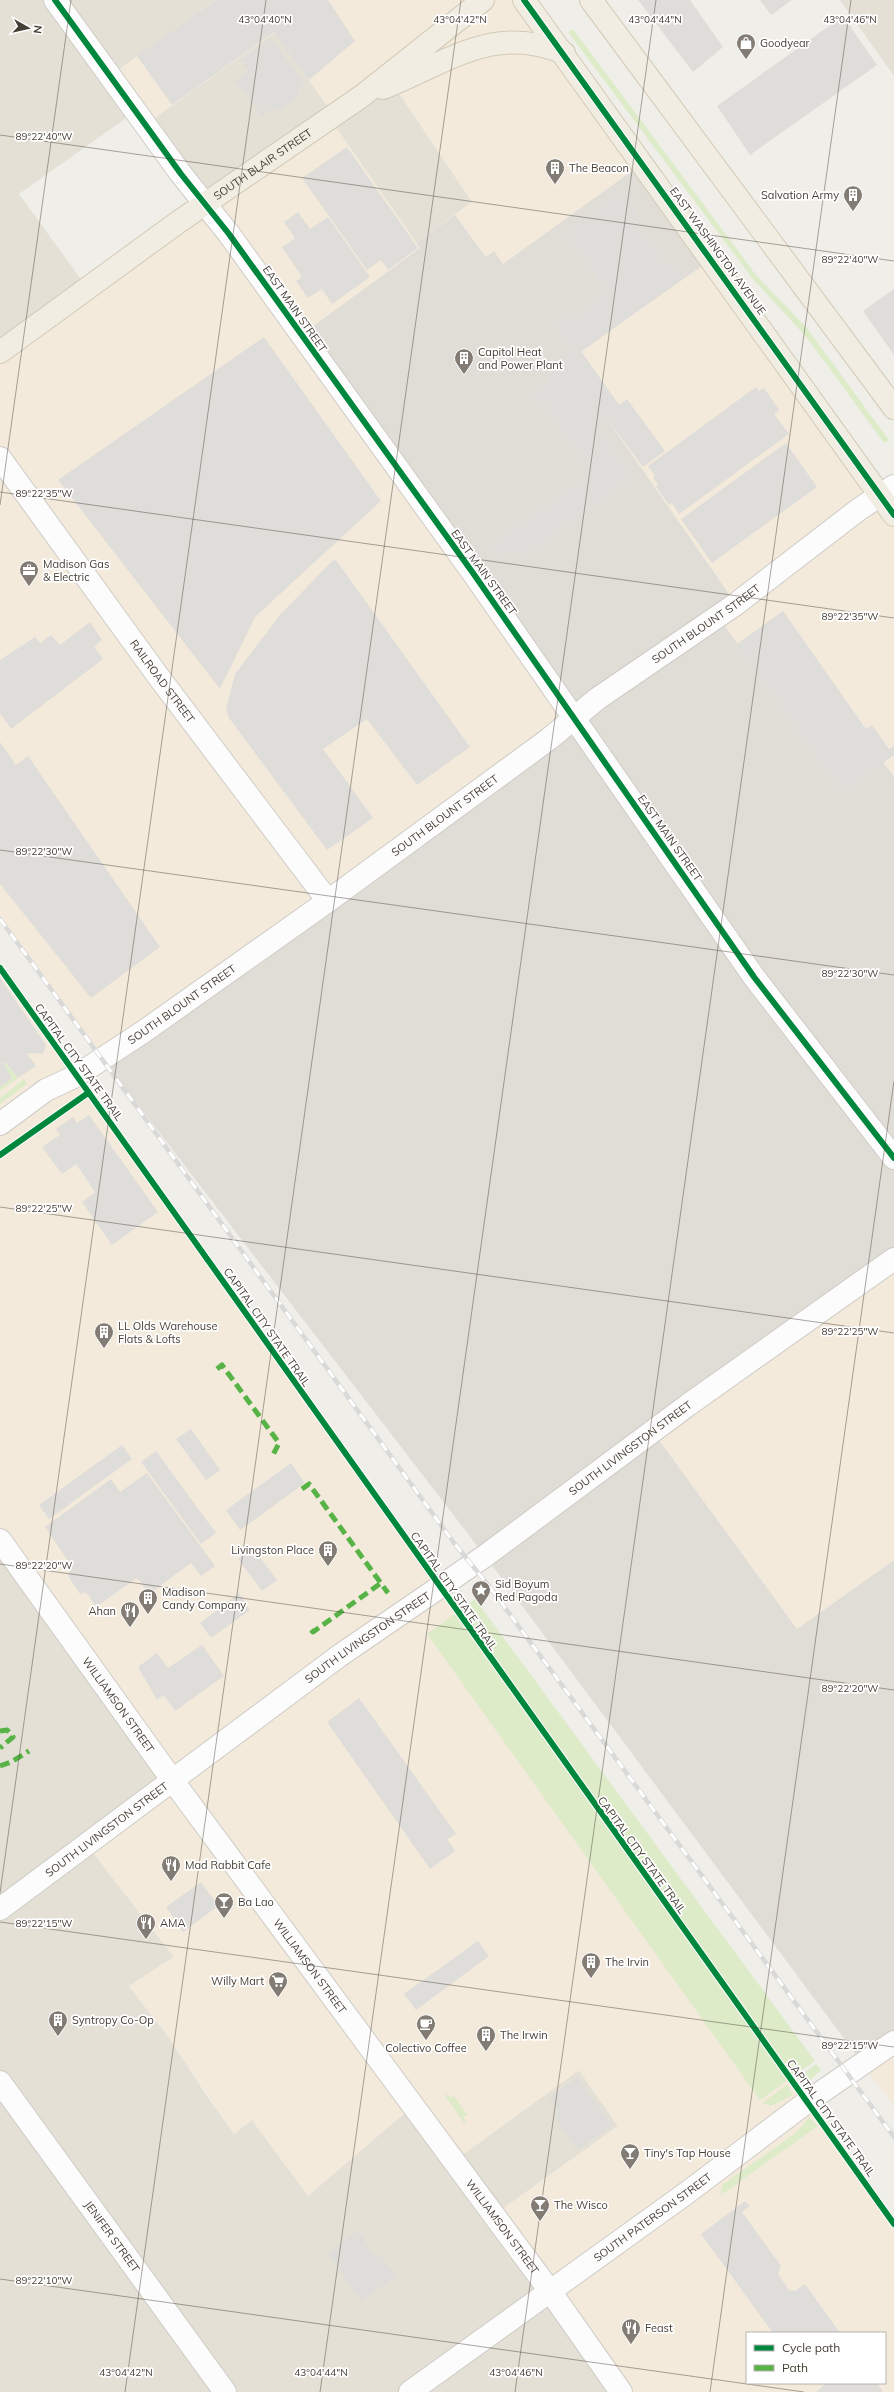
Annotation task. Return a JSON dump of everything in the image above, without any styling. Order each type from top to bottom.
[{"type":"main road","name":"SOUTH BLAIR STREET","points":[[0,352],[206,204],[362,96],[483,0]]},
{"type":"main road","name":"EAST WASHINGTON AVENUE","points":[[524,0],[888,491],[894,515]]},
{"type":"main road","points":[[591,0],[894,408]]},
{"type":"main road","points":[[362,96],[467,51],[486,46],[513,41],[531,42],[564,53]]},
{"type":"street","name":"EAST MAIN STREET","points":[[55,0],[181,174],[206,204],[575,718],[754,977],[894,1158]]},
{"type":"street","name":"RAILROAD STREET","points":[[0,458],[158,676],[328,901]]},
{"type":"street","name":"SOUTH BLOUNT STREET","points":[[0,1124],[46,1090],[76,1076],[142,1032],[328,901],[575,718],[603,695],[736,604],[888,491]]},
{"type":"street","name":"SOUTH LIVINGSTON STREET","points":[[0,1909],[339,1656],[485,1556],[688,1405],[894,1259]]},
{"type":"street","name":"WILLIAMSON STREET","points":[[0,1540],[173,1781],[550,2291],[622,2392]]},
{"type":"street","name":"SOUTH PATERSON STREET","points":[[410,2392],[688,2192],[807,2102],[894,2042]]},
{"type":"street","name":"JENIFER STREET","points":[[0,2082],[225,2392]]},
{"type":"shaded area","points":[[0,0],[216,0],[110,76],[136,111],[19,194],[88,289],[0,352]]},
{"type":"shaded area","points":[[216,0],[524,0],[643,163],[503,264],[487,257],[455,215],[472,202],[393,84],[333,114],[275,32],[145,125],[110,76]]},
{"type":"shaded area","points":[[216,0],[328,0],[355,41],[309,80],[274,32],[172,105],[137,56]]},
{"type":"shaded area","points":[[638,0],[690,0],[723,47],[693,72]]},
{"type":"shaded area","points":[[760,0],[792,0],[771,15]]},
{"type":"shaded area","points":[[840,0],[894,0],[894,76]]},
{"type":"shaded area","points":[[843,16],[877,65],[750,155],[717,106]]},
{"type":"shaded area","points":[[275,32],[333,114],[393,84],[472,202],[416,243],[329,118],[206,204],[145,125]]},
{"type":"shaded area","points":[[271,38],[305,85],[296,91],[299,96],[279,111],[275,107],[262,116],[235,81],[249,71],[241,60]]},
{"type":"shaded area","points":[[329,117],[420,248],[301,335],[575,718],[102,1058],[0,919],[0,352]]},
{"type":"shaded area","points":[[347,147],[418,248],[388,270],[381,260],[367,270],[302,178]]},
{"type":"shaded area","points":[[643,163],[712,259],[581,351],[619,405],[605,416],[736,604],[718,616],[842,791],[883,762],[894,777],[894,1259],[653,1432],[797,1629],[894,1560],[894,2042],[863,2064],[485,1556],[102,1058],[575,718],[301,335],[420,248],[416,243],[455,215],[486,257],[494,251],[503,264]]},
{"type":"shaded area","points":[[622,192],[638,213],[632,217],[667,266],[671,262],[683,278],[581,352],[619,405],[627,399],[665,451],[643,467],[605,416],[594,423],[633,477],[526,555],[510,551],[498,559],[489,546],[592,474],[546,408],[559,398],[540,409],[531,396],[549,383],[545,377],[564,362],[561,357],[572,349],[555,324],[566,316],[570,320],[608,293],[570,237],[561,236]]},
{"type":"shaded area","points":[[298,212],[310,229],[328,217],[370,277],[332,304],[322,289],[308,298],[296,281],[302,277],[282,247],[295,238],[284,222]]},
{"type":"shaded area","points":[[712,259],[894,515],[894,777],[883,762],[842,792],[718,616],[736,604],[605,416],[581,351]]},
{"type":"shaded area","points":[[894,289],[894,355],[863,311]]},
{"type":"shaded area","points":[[264,337],[381,501],[255,617],[220,689],[58,480]]},
{"type":"shaded area","points":[[756,387],[759,391],[764,388],[779,410],[774,414],[789,434],[679,514],[672,503],[669,505],[656,487],[658,485],[653,477],[655,476],[648,466]]},
{"type":"shaded area","points":[[786,443],[817,487],[712,563],[681,519]]},
{"type":"shaded area","points":[[336,560],[470,747],[417,785],[367,719],[323,749],[373,818],[327,850],[229,718],[226,709],[235,674],[280,615],[332,561]]},
{"type":"shaded area","points":[[783,611],[866,729],[872,725],[889,749],[894,746],[894,755],[842,792],[737,644]]},
{"type":"shaded area","points":[[90,622],[102,640],[94,647],[103,659],[11,729],[0,713],[0,660],[35,637],[40,643],[51,635],[60,645]]},
{"type":"shaded area","points":[[0,742],[16,765],[28,756],[160,947],[91,998],[0,884]]},
{"type":"shaded area","points":[[0,968],[424,1566],[894,2222],[894,2392],[621,2392],[494,2215],[618,2126],[579,2070],[454,2161],[413,2106],[308,2196],[252,2120],[234,2134],[167,2035],[129,1986],[174,1957],[87,1845],[173,1781],[0,1540]]},
{"type":"shaded area","points":[[0,978],[46,1045],[43,1054],[27,1053],[36,1066],[18,1078],[6,1063],[3,1063],[12,1078],[0,1087]]},
{"type":"shaded area","points":[[89,1115],[158,1212],[112,1245],[82,1202],[95,1192],[76,1164],[62,1174],[42,1147],[60,1135],[56,1129],[73,1117],[77,1123]]},
{"type":"shaded area","points":[[894,1259],[894,1560],[797,1629],[653,1432]]},
{"type":"shaded area","points":[[191,1429],[220,1470],[206,1480],[176,1439]]},
{"type":"shaded area","points":[[122,1445],[132,1459],[49,1519],[39,1505]]},
{"type":"shaded area","points":[[156,1451],[216,1533],[201,1544],[141,1462]]},
{"type":"shaded area","points":[[291,1463],[305,1483],[240,1530],[226,1510]]},
{"type":"shaded area","points":[[147,1473],[215,1566],[201,1576],[191,1563],[149,1594],[137,1578],[96,1607],[86,1592],[80,1594],[68,1576],[72,1567],[45,1527],[111,1479],[120,1492]]},
{"type":"shaded area","points":[[0,1543],[173,1781],[87,1845],[174,1957],[129,1986],[167,2035],[211,2102],[234,2133],[252,2120],[308,2195],[413,2106],[454,2161],[579,2070],[618,2126],[494,2215],[621,2392],[0,2392]]},
{"type":"shaded area","points":[[253,1548],[277,1580],[262,1591],[238,1559]]},
{"type":"shaded area","points":[[239,1593],[250,1610],[211,1638],[200,1623]]},
{"type":"shaded area","points":[[202,1645],[224,1676],[175,1711],[164,1695],[157,1700],[138,1667],[157,1653],[168,1668]]},
{"type":"shaded area","points":[[359,1698],[456,1834],[447,1839],[455,1851],[430,1869],[327,1722]]},
{"type":"shaded area","points":[[201,1882],[218,1906],[183,1932],[166,1907]]},
{"type":"shaded area","points":[[478,1941],[489,1956],[416,2010],[404,1994]]},
{"type":"shaded area","points":[[894,2042],[894,2107],[863,2064]]},
{"type":"shaded area","points":[[578,2077],[612,2126],[577,2150],[554,2116],[559,2112],[549,2097]]},
{"type":"shaded area","points":[[745,2201],[750,2206],[742,2212],[781,2266],[778,2274],[789,2290],[795,2291],[805,2284],[839,2332],[772,2332],[701,2234]]},
{"type":"shaded area","points":[[358,2231],[376,2257],[380,2254],[396,2276],[361,2301],[327,2253]]},
{"type":"shaded area","points":[[825,2384],[878,2384],[883,2392],[816,2392]]},
{"type":"green space","points":[[573,29],[756,275],[806,327],[889,440],[884,443],[808,339],[752,278],[568,32]]},
{"type":"green space","points":[[4,1062],[18,1078],[0,1091],[0,1087],[12,1078],[3,1066]]},
{"type":"green space","points":[[24,1079],[27,1084],[0,1104],[0,1098]]},
{"type":"green space","points":[[475,1599],[815,2061],[760,2100],[427,1634]]},
{"type":"green space","points":[[816,2064],[821,2070],[804,2086],[798,2077]]},
{"type":"green space","points":[[787,2085],[793,2095],[771,2106],[762,2103]]},
{"type":"green space","points":[[448,2094],[451,2098],[454,2096],[467,2115],[463,2117],[466,2121],[464,2123],[445,2096]]},
{"type":"green space","points":[[809,2117],[818,2126],[721,2195],[722,2185],[797,2132]]},
{"type":"railway","points":[[0,919],[454,1543],[489,1586],[894,2137]]},
{"type":"marked path","points":[[217,1369],[222,1365],[279,1443],[273,1455]]},
{"type":"marked path","points":[[302,1489],[309,1484],[388,1593]]},
{"type":"marked path","points":[[311,1630],[313,1632],[381,1583]]},
{"type":"marked path","points":[[0,1731],[7,1730],[13,1737],[0,1748]]},
{"type":"marked path","points":[[0,1766],[11,1762],[29,1751]]},
{"type":"cycle path","points":[[55,0],[181,174],[229,234],[473,573],[754,977],[894,1158]]},
{"type":"cycle path","points":[[524,0],[894,515]]},
{"type":"cycle path","name":"CAPITAL CITY STATE TRAIL","points":[[0,968],[894,2224]]},
{"type":"cycle path","name":"CAPITAL CITY STATE TRAIL","points":[[0,1155],[88,1093]]},
{"type":"place","name":"Goodyear","points":[[746,60]]},
{"type":"place","name":"The Beacon","points":[[555,185]]},
{"type":"place","name":"Salvation Army","points":[[853,212]]},
{"type":"place","name":"Capitol Heat and Power Plant","points":[[464,375]]},
{"type":"place","name":"Madison Gas & Electric","points":[[29,587]]},
{"type":"place","name":"LL Olds Warehouse Flats & Lofts","points":[[104,1349]]},
{"type":"place","name":"Livingston Place","points":[[328,1567]]},
{"type":"place","name":"Sid Boyum Red Pagoda","points":[[481,1607]]},
{"type":"place","name":"Madison Candy Company","points":[[148,1615]]},
{"type":"place","name":"Ahan","points":[[130,1628]]},
{"type":"place","name":"Mad Rabbit Cafe","points":[[171,1882]]},
{"type":"place","name":"Ba Lao","points":[[224,1919]]},
{"type":"place","name":"AMA","points":[[146,1940]]},
{"type":"place","name":"The Irvin","points":[[591,1979]]},
{"type":"place","name":"Willy Mart","points":[[278,1998]]},
{"type":"place","name":"Syntropy Co-Op","points":[[58,2037]]},
{"type":"place","name":"Colectivo Coffee","points":[[426,2041]]},
{"type":"place","name":"The Irwin","points":[[486,2052]]},
{"type":"place","name":"Tiny's Tap House","points":[[630,2170]]},
{"type":"place","name":"The Wisco","points":[[540,2222]]},
{"type":"place","name":"Feast","points":[[631,2345]]}]
